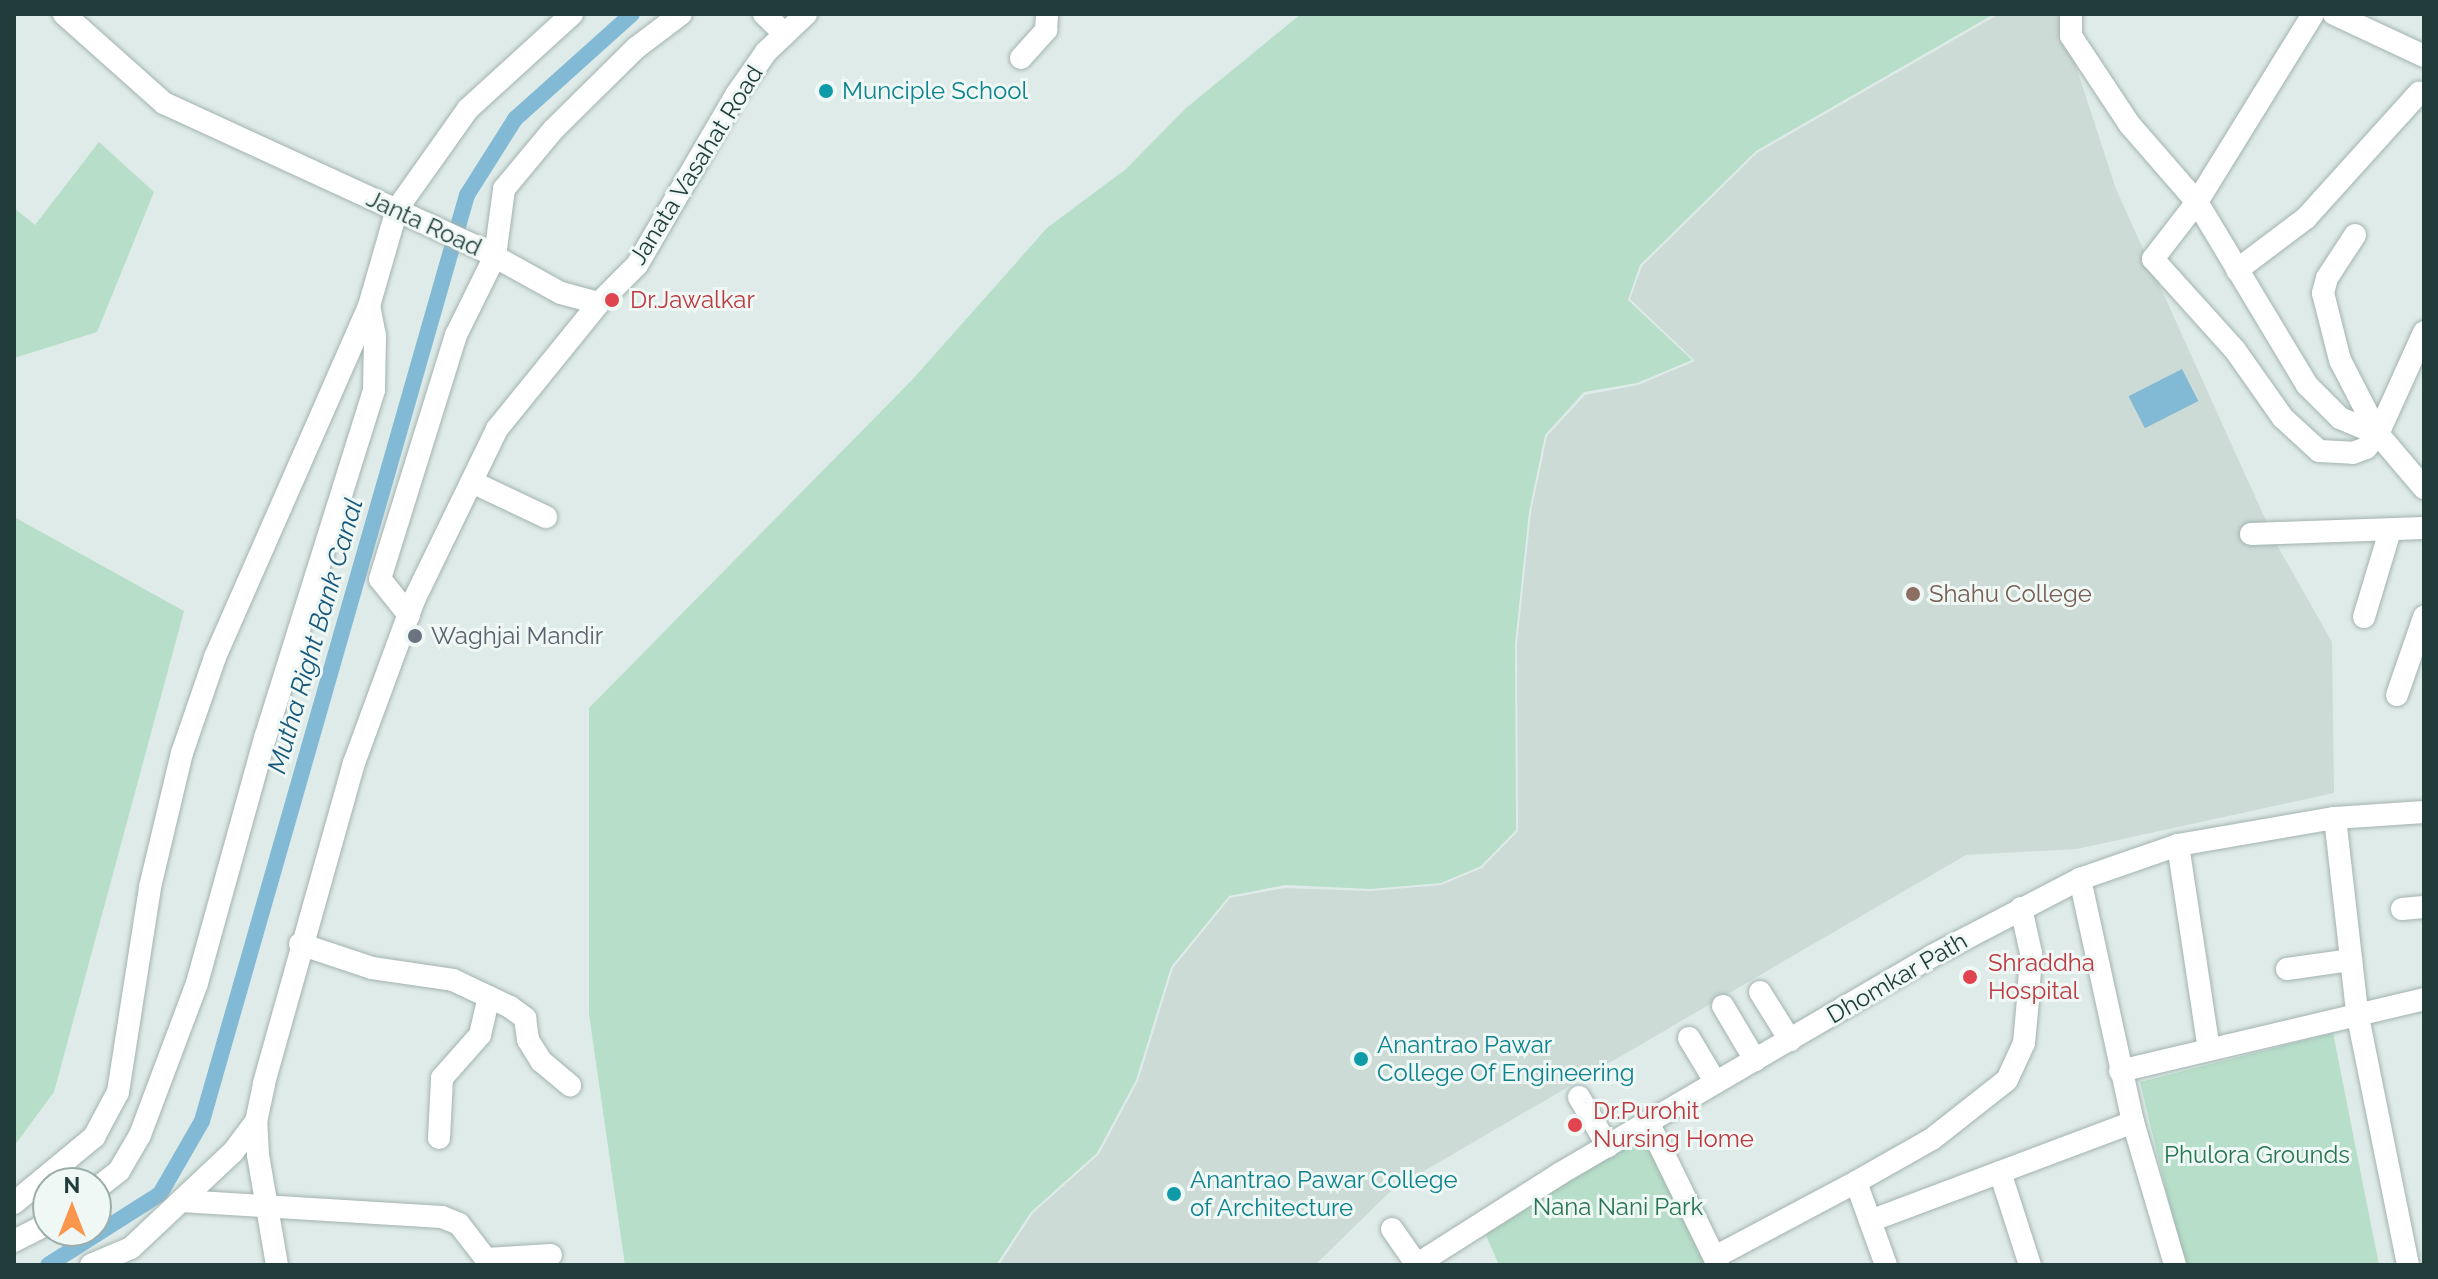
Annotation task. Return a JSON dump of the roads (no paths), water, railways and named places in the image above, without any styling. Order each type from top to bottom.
[{"type":"street","name":"Janta Road","points":[[64,14],[164,103],[489,253],[456,335],[380,579],[409,615]]},
{"type":"street","points":[[14,1203],[94,1137],[118,1092],[150,887],[182,753],[215,657],[369,306],[403,212],[468,109],[572,14]]},
{"type":"street","points":[[599,303],[561,293],[489,253],[504,189],[525,161],[636,48],[681,14]]},
{"type":"street","points":[[764,14],[785,34]]},
{"type":"street","name":"Janata Vasahat Road","points":[[256,1122],[300,944],[354,763],[409,615],[497,429],[599,303],[637,265],[736,95],[785,34],[806,14]]},
{"type":"street","points":[[1021,58],[1046,30],[1047,14]]},
{"type":"street","points":[[2071,14],[2071,36],[2130,125],[2197,202],[2307,385],[2340,418],[2378,434]]},
{"type":"street","points":[[2313,14],[2197,202],[2153,259],[2235,350],[2300,436],[2319,451],[2353,453],[2378,434],[2424,332]]},
{"type":"street","points":[[2334,14],[2424,56]]},
{"type":"street","points":[[2237,270],[2306,218],[2419,93]]},
{"type":"street","points":[[2355,235],[2327,278],[2323,293],[2351,390],[2378,434],[2424,488]]},
{"type":"street","points":[[112,1176],[119,1171],[140,1135],[197,983],[265,738],[374,390],[375,336],[369,306]]},
{"type":"street","points":[[472,482],[546,517]]},
{"type":"street","points":[[2251,534],[2424,528]]},
{"type":"street","points":[[2364,617],[2390,531]]},
{"type":"street","points":[[2397,695],[2424,617]]},
{"type":"street","name":"Dhomkar Path","points":[[1417,1265],[1648,1122],[2021,908],[2080,879],[2178,845],[2335,818],[2424,812]]},
{"type":"street","points":[[2335,818],[2357,1012],[2408,1265]]},
{"type":"street","points":[[2178,845],[2209,1049]]},
{"type":"street","points":[[2080,879],[2120,1071],[2175,1265]]},
{"type":"street","points":[[1648,1122],[1717,1261],[1932,1139],[2007,1080],[2024,1043],[2031,953],[2021,908]]},
{"type":"street","points":[[300,944],[372,968],[453,980],[489,997],[525,1018],[528,1040],[541,1061],[570,1085]]},
{"type":"street","points":[[2287,969],[2351,960]]},
{"type":"street","points":[[1760,992],[1790,1040]]},
{"type":"street","points":[[439,1138],[442,1078],[480,1035],[489,997]]},
{"type":"street","points":[[2120,1071],[2357,1012],[2424,999]]},
{"type":"street","points":[[1723,1006],[1755,1060]]},
{"type":"street","points":[[1689,1038],[1716,1083]]},
{"type":"street","points":[[1579,1097],[1608,1146]]},
{"type":"street","points":[[101,1263],[131,1248],[256,1122]]},
{"type":"street","points":[[256,1122],[277,1265]]},
{"type":"street","points":[[1870,1221],[2133,1122]]},
{"type":"street","points":[[2000,1172],[2030,1265]]},
{"type":"street","points":[[1856,1182],[1886,1265]]},
{"type":"street","points":[[181,1201],[442,1217],[459,1224],[486,1259],[551,1255]]},
{"type":"street","points":[[1392,1229],[1417,1265]]},
{"type":"street","points":[[14,1241],[32,1232]]},
{"type":"water","points":[[2182,369],[2198,401],[2145,428],[2129,396]]},
{"type":"waterway","name":"Mutha Right Bank Canal","points":[[48,1265],[160,1194],[202,1121],[467,195],[515,119],[632,14]]},
{"type":"place","name":"Munciple School","points":[[826,91]]},
{"type":"place","name":"Dr.Jawalkar","points":[[612,300]]},
{"type":"place","name":"Shahu College","points":[[1913,594]]},
{"type":"place","name":"Waghjai Mandir","points":[[415,636]]},
{"type":"place","name":"Shraddha Hospital","points":[[1970,977]]},
{"type":"place","name":"Anantrao Pawar College Of Engineering","points":[[1361,1059]]},
{"type":"place","name":"Dr.Purohit Nursing Home","points":[[1575,1125]]},
{"type":"place","name":"Anantrao Pawar College of Architecture","points":[[1174,1194]]},
{"type":"park label","name":"Phulora Grounds","points":[[2257,1155]]},
{"type":"park label","name":"Nana Nani Park","points":[[1618,1207]]}]
